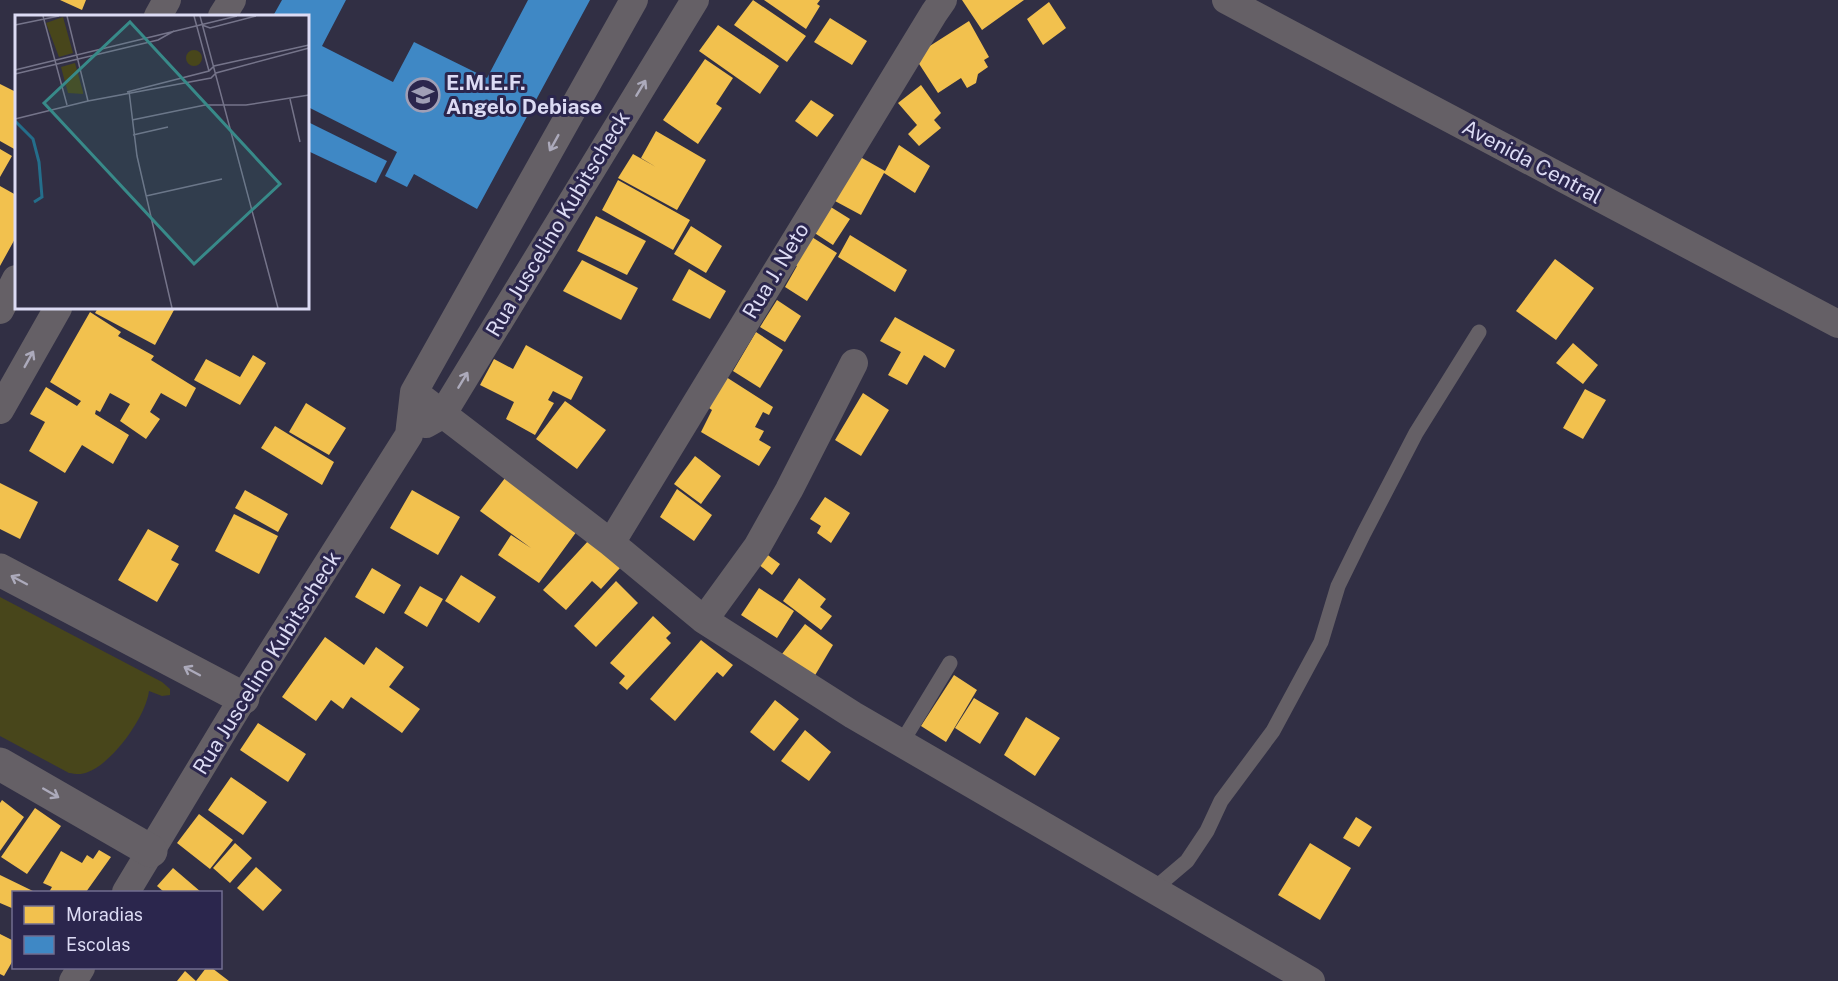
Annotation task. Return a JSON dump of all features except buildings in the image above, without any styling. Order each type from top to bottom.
[{"type":"street","points":[[159,15],[167,0]]},
{"type":"street","points":[[223,15],[231,0]]},
{"type":"street","name":"Rua Juscelino Kubitscheck","points":[[127,891],[243,698],[409,435],[414,392],[634,0]]},
{"type":"street","name":"Rua Juscelino Kubitscheck","points":[[409,435],[442,415],[695,0]]},
{"type":"street","name":"Rua J. Neto","points":[[611,543],[943,0]]},
{"type":"street","name":"Avenida Central","points":[[1226,0],[1838,324]]},
{"type":"street","points":[[0,310],[15,281]]},
{"type":"street","points":[[0,410],[57,309]]},
{"type":"street","points":[[704,620],[758,547],[854,363]]},
{"type":"street","points":[[414,392],[611,543],[704,620],[853,715],[1311,981]]},
{"type":"street","points":[[0,570],[243,698]]},
{"type":"street","points":[[0,764],[151,851]]},
{"type":"lane","points":[[1154,889],[1187,861],[1207,831],[1221,801],[1273,731],[1321,642],[1338,586],[1364,532],[1416,434],[1479,332]]},
{"type":"lane","points":[[902,742],[950,663]]},
{"type":"shaded area","points":[[0,597],[162,682],[170,689],[170,695],[162,696],[149,691],[142,713],[127,738],[98,767],[83,774],[69,773],[0,736]]},
{"type":"place","name":"E.M.E.F. Angelo Debiase","points":[[423,95]]}]
